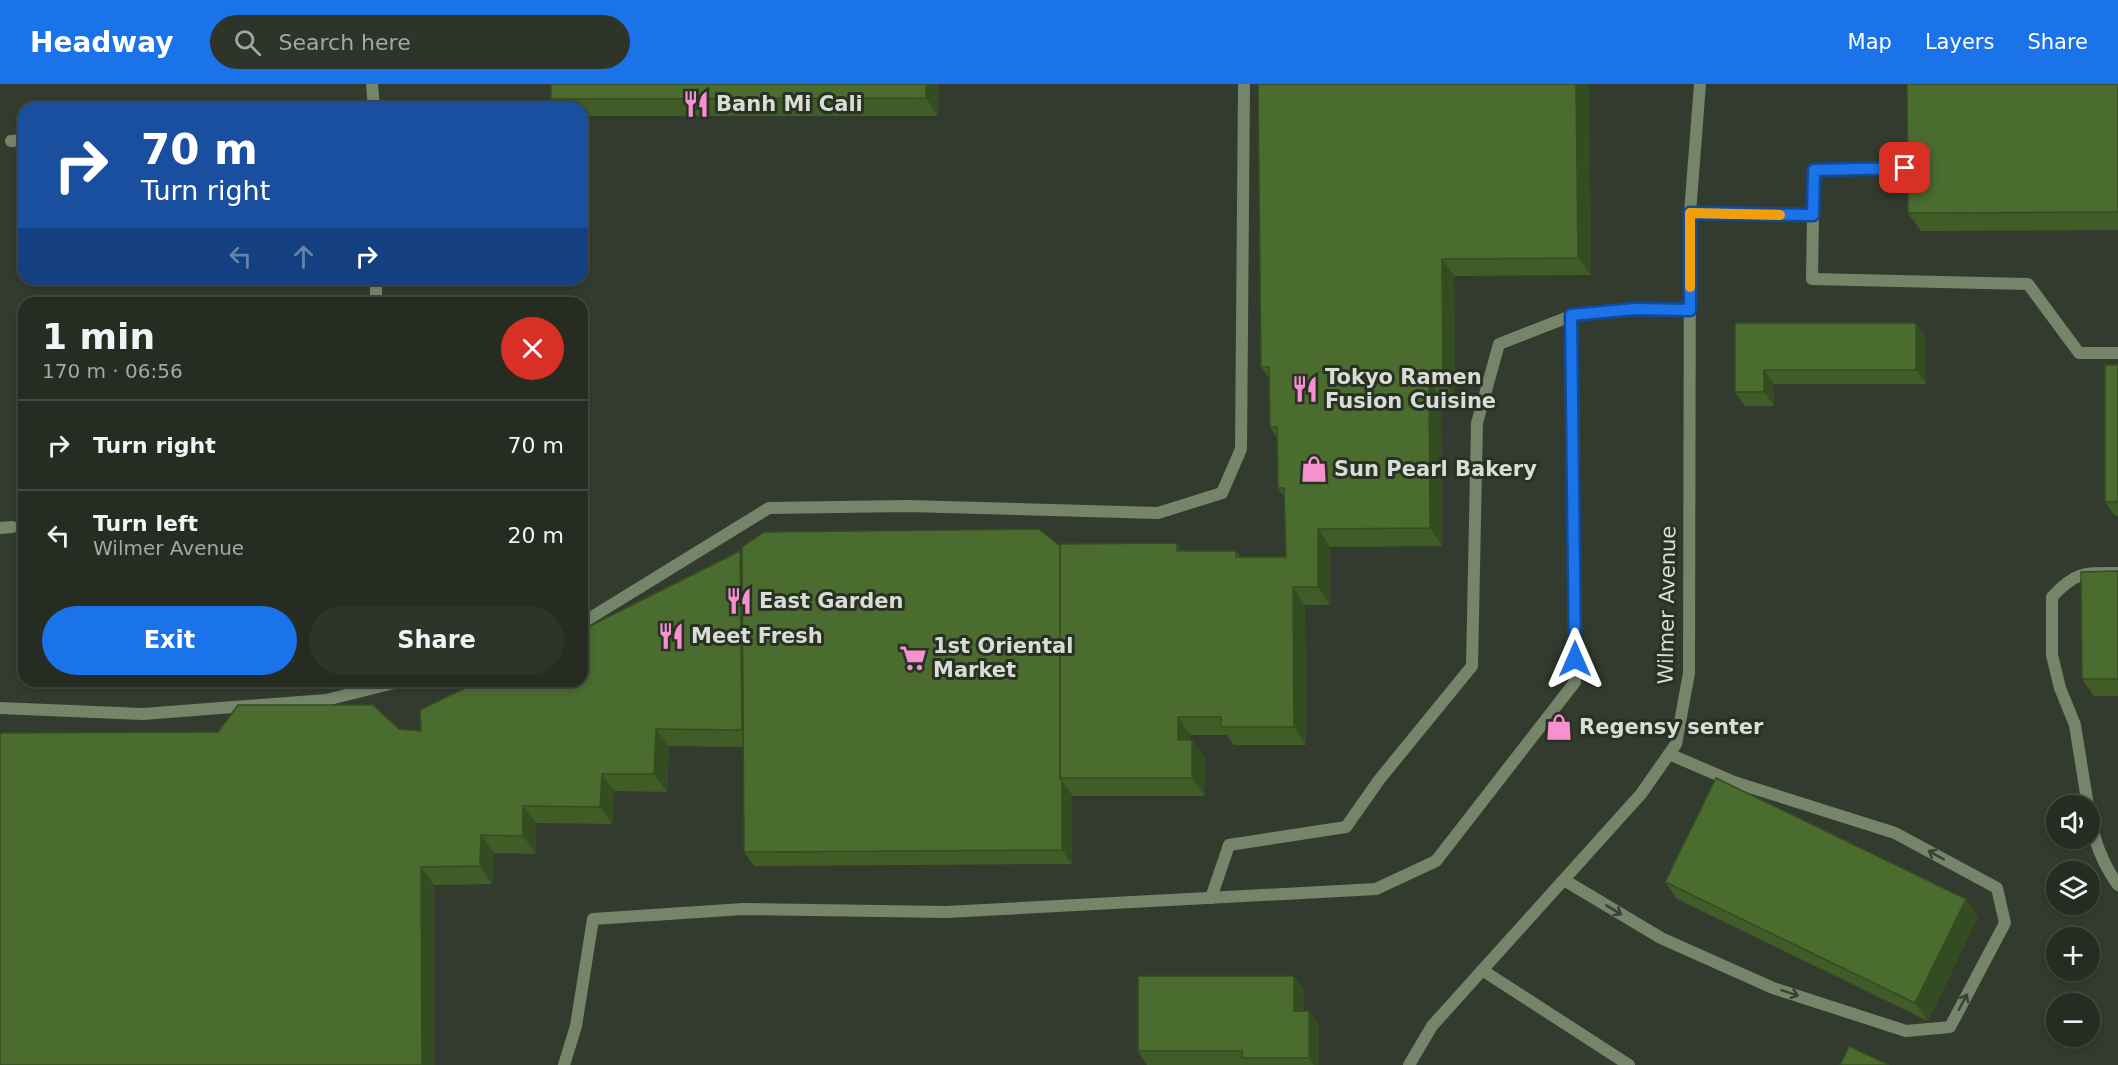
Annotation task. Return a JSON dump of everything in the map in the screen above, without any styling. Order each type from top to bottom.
[{"type":"street","points":[[372,84],[374,102]]},
{"type":"street","points":[[588,619],[769,508],[918,506],[1084,513],[1158,513],[1222,493],[1241,449],[1244,84]]},
{"type":"street","name":"Wilmer Avenue","points":[[1409,1065],[1432,1026],[1641,794],[1676,744],[1689,673],[1690,213],[1700,84]]},
{"type":"street","points":[[1905,168],[1814,170],[1812,279],[2028,284],[2079,354],[2118,353]]},
{"type":"street","points":[[1690,213],[1813,215]]},
{"type":"street","points":[[1211,898],[1229,844],[1346,827],[1379,780],[1472,666],[1476,423],[1499,344],[1571,315],[1635,309],[1690,310]]},
{"type":"street","points":[[564,1065],[576,1026],[593,919],[743,909],[946,912],[1376,889],[1436,861],[1575,682],[1571,315]]},
{"type":"street","points":[[2086,795],[2075,725],[2060,688],[2052,655],[2052,597],[2070,578],[2094,573],[2118,573]]},
{"type":"street","points":[[0,708],[143,714],[326,700],[369,687]]},
{"type":"street","points":[[1564,880],[1661,938],[1773,988],[1906,1031],[1950,1027],[2005,923],[1997,888],[1895,833],[1734,782],[1669,754]]},
{"type":"street","points":[[2097,849],[2105,867],[2118,885]]},
{"type":"street","points":[[1482,970],[1629,1065]]},
{"type":"building","points":[[551,84],[926,84],[926,98],[551,99]]},
{"type":"building","points":[[1258,84],[1576,84],[1578,258],[1442,259],[1443,380],[1429,381],[1430,528],[1318,529],[1318,587],[1293,587],[1294,727],[1221,727],[1221,717],[1178,717],[1178,740],[1192,740],[1192,778],[1060,778],[1060,544],[1177,543],[1177,551],[1236,551],[1236,557],[1286,557],[1284,488],[1278,488],[1277,427],[1270,427],[1269,367],[1261,367]]},
{"type":"building","points":[[1907,84],[2118,84],[2118,212],[1908,213]]},
{"type":"building","points":[[1735,323],[1916,323],[1916,370],[1764,370],[1764,392],[1735,392]]},
{"type":"building","points":[[2105,365],[2118,365],[2118,502],[2105,502]]},
{"type":"building","name":"1st Oriental Market","points":[[1039,529],[1060,546],[1062,850],[744,852],[742,547],[764,532]]},
{"type":"building","points":[[740,551],[742,730],[656,729],[654,774],[602,774],[600,807],[523,806],[523,836],[481,835],[480,866],[421,867],[422,1065],[0,1065],[0,733],[218,732],[238,705],[373,705],[399,729],[421,731],[420,710],[467,687],[588,687],[588,627]]},
{"type":"building","points":[[2118,571],[2118,679],[2082,679],[2081,572]]},
{"type":"building","points":[[1716,778],[1966,899],[1915,1003],[1665,882]]},
{"type":"building","points":[[1138,976],[1294,976],[1294,1011],[1309,1011],[1309,1058],[1242,1058],[1242,1051],[1138,1051]]},
{"type":"building","points":[[1849,1046],[1889,1065],[1840,1065]]},
{"type":"slow traffic","points":[[1690,287],[1690,213],[1780,215]]},
{"type":"place","name":"Banh Mi Cali","points":[[696,104]]},
{"type":"place","name":"Tokyo Ramen Fusion Cuisine","points":[[1305,389]]},
{"type":"place","name":"Sun Pearl Bakery","points":[[1314,469]]},
{"type":"place","name":"East Garden","points":[[739,601]]},
{"type":"place","name":"Meet Fresh","points":[[671,636]]},
{"type":"place","name":"1st Oriental Market","points":[[913,658]]},
{"type":"place","name":"Regensy senter","points":[[1559,727]]},
{"type":"route","points":[[1575,659],[1571,315],[1635,309],[1690,310],[1690,213],[1813,215],[1814,170],[1905,168]]}]
